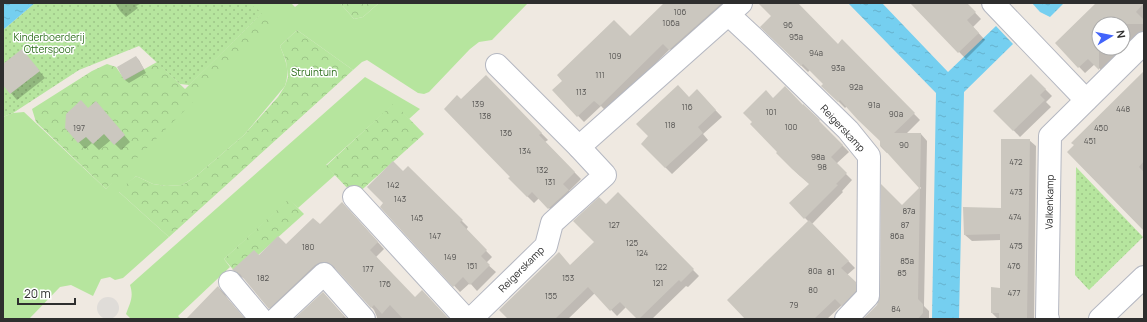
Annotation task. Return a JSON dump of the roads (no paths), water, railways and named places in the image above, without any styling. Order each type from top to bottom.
[{"type":"street","points":[[993,3],[1086,100]]},
{"type":"street","name":"Reigerskamp","points":[[579,146],[735,9],[759,43],[848,130],[868,156],[868,296],[846,319]]},
{"type":"street","name":"Valkenkamp","points":[[1048,319],[1050,136],[1144,43]]},
{"type":"street","name":"Reigerskamp","points":[[471,319],[546,246],[552,223],[605,175],[579,146],[497,65]]},
{"type":"street","points":[[354,197],[466,319]]},
{"type":"street","points":[[276,319],[324,274],[364,319]]},
{"type":"street","points":[[1100,319],[1144,277]]},
{"type":"street","points":[[230,282],[261,319]]},
{"type":"water","points":[[3,3],[35,3],[3,30]]},
{"type":"water","points":[[848,3],[882,3],[948,72],[996,26],[1013,44],[964,92],[959,319],[932,319],[936,93]]},
{"type":"water","points":[[1032,3],[1064,3],[1050,17],[1040,12]]},
{"type":"park label","name":"Kinderboerderij Otterspoor","points":[[49,42]]},
{"type":"park label","name":"Struintuin","points":[[314,72]]}]
